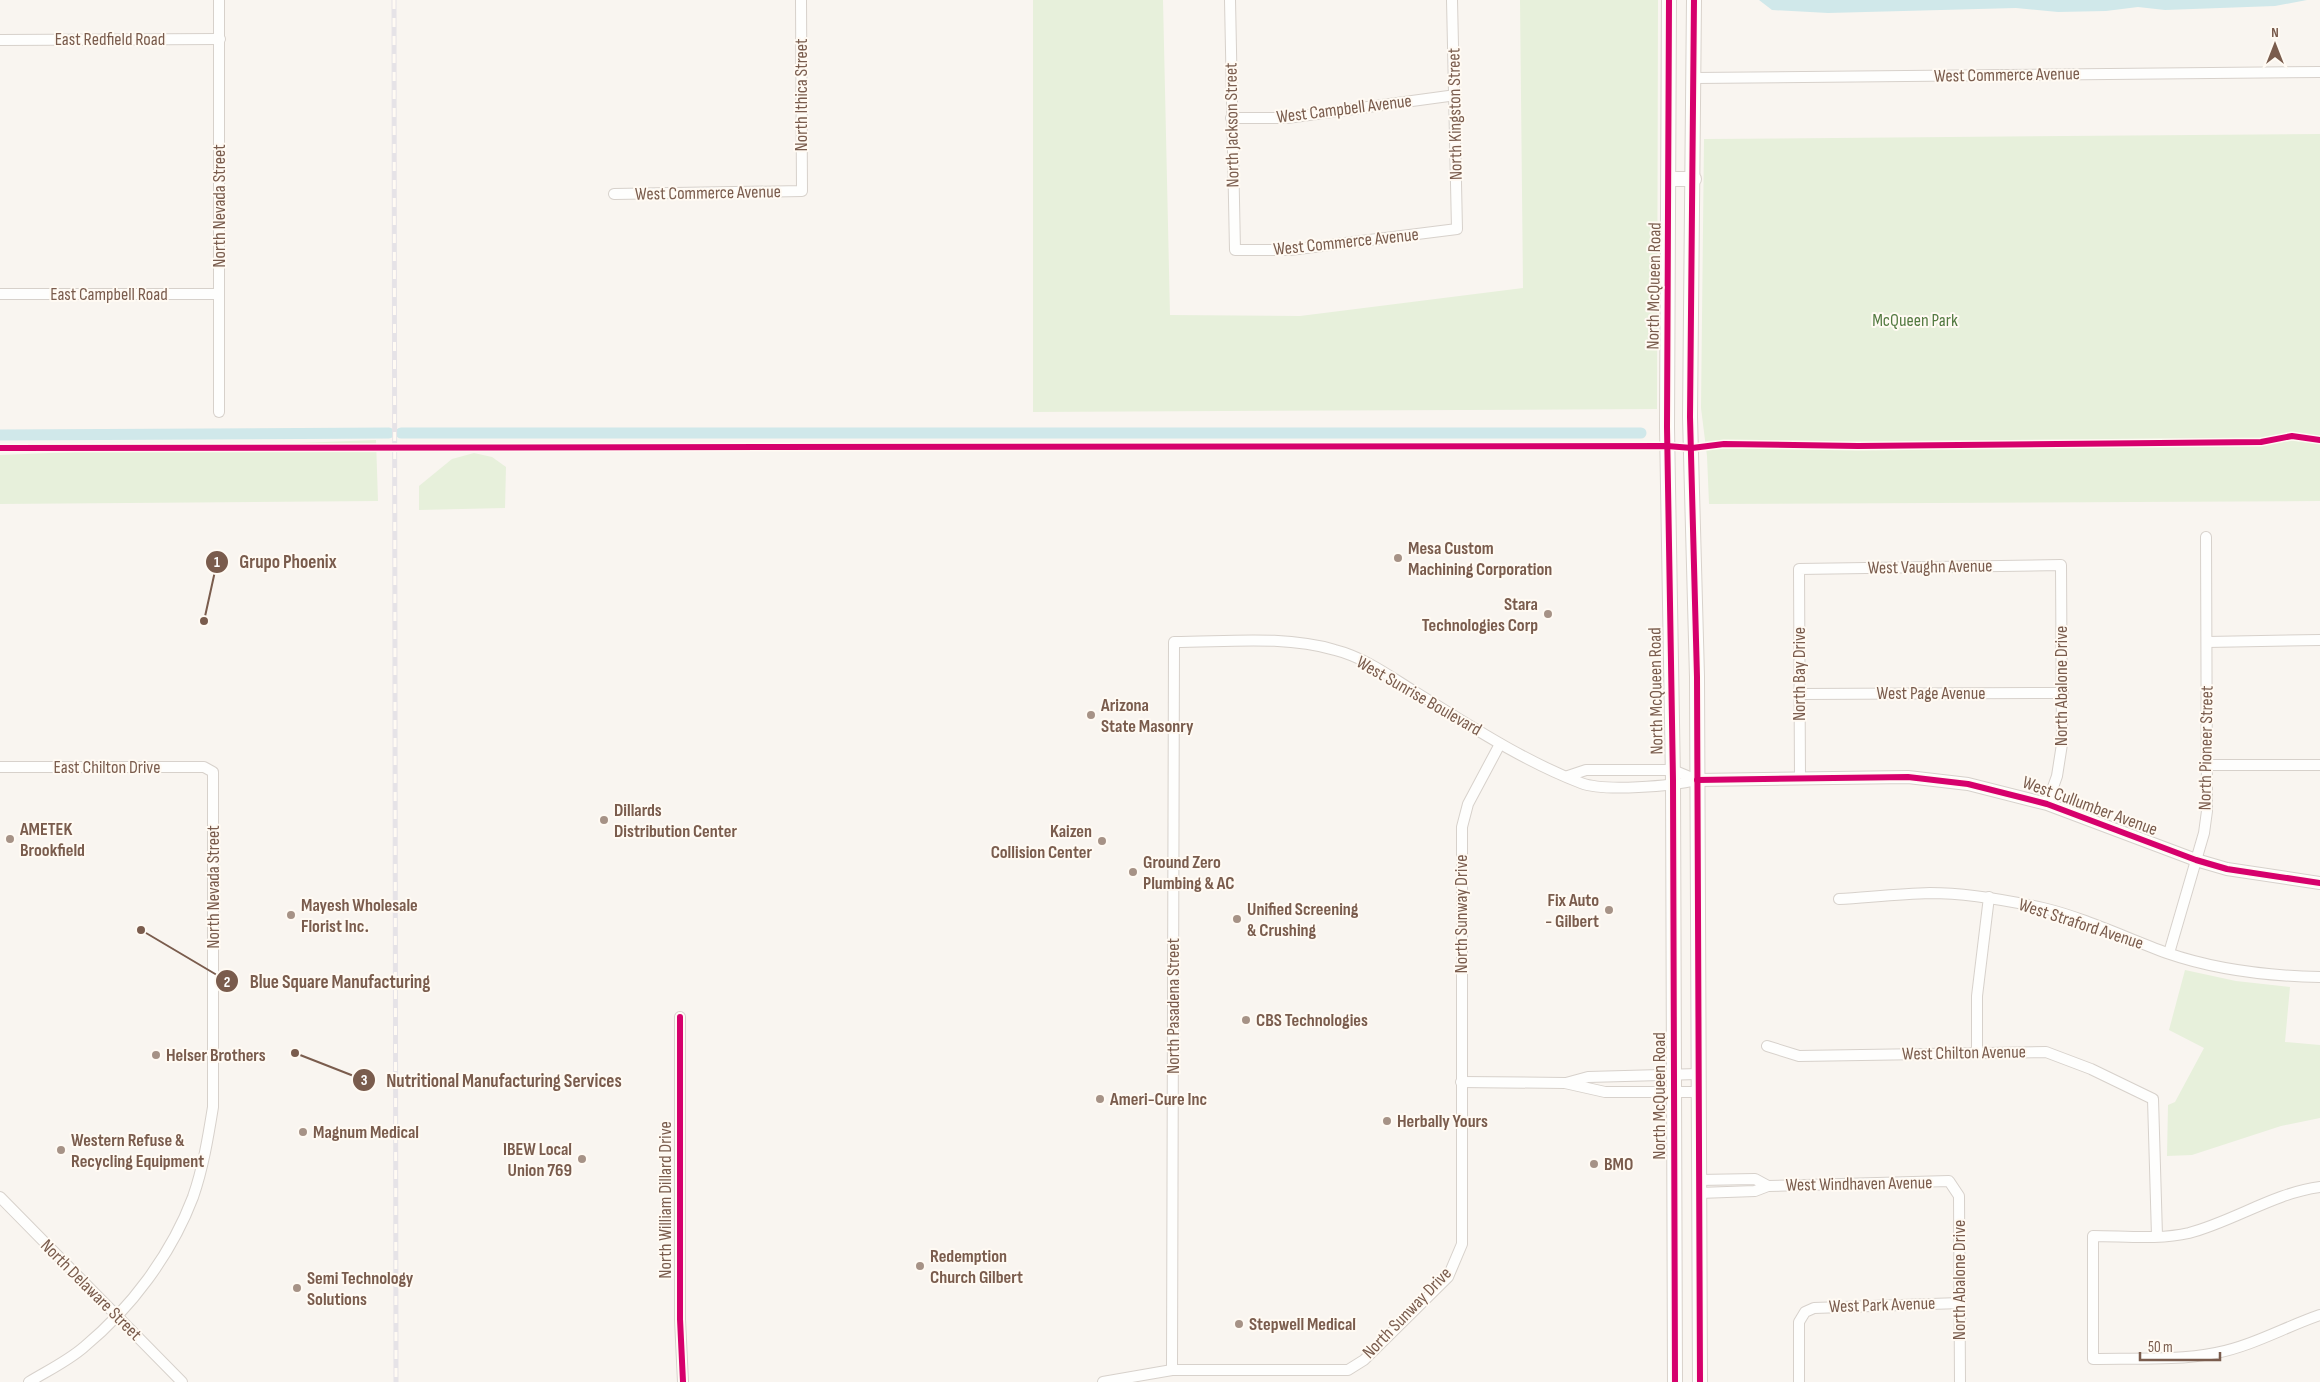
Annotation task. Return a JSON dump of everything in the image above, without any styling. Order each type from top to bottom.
[{"type":"main road","name":"North McQueen Road","points":[[1669,0],[1670,179],[1667,427],[1673,770],[1675,1382]]},
{"type":"main road","points":[[1694,0],[1695,78],[1691,427],[1697,780],[1700,1382]]},
{"type":"main road","points":[[1670,179],[1694,179]]},
{"type":"main road","points":[[1667,427],[1691,427]]},
{"type":"street","name":"North Nevada Street","points":[[218,412],[220,0]]},
{"type":"street","name":"North Ithica Street","points":[[801,0],[802,191]]},
{"type":"street","name":"North Jackson Street","points":[[1230,0],[1235,250]]},
{"type":"street","name":"North Kingston Street","points":[[1452,0],[1456,95],[1457,229]]},
{"type":"street","name":"East Redfield Road","points":[[0,40],[220,39]]},
{"type":"street","name":"West Commerce Avenue","points":[[1695,78],[2320,72]]},
{"type":"street","name":"West Campbell Avenue","points":[[1231,118],[1287,118],[1456,95]]},
{"type":"street","name":"West Commerce Avenue","points":[[614,194],[802,191]]},
{"type":"street","name":"West Commerce Avenue","points":[[1235,250],[1290,250],[1457,229]]},
{"type":"street","name":"East Campbell Road","points":[[0,294],[218,294]]},
{"type":"street","name":"North Pioneer Street","points":[[2169,953],[2204,833],[2207,811],[2206,537]]},
{"type":"street","name":"West Vaughn Avenue","points":[[1798,569],[2061,565]]},
{"type":"street","name":"North Abalone Drive","points":[[2048,804],[2057,776],[2062,744],[2061,565]]},
{"type":"street","name":"North Bay Drive","points":[[1798,569],[1800,779]]},
{"type":"street","points":[[2207,642],[2320,640]]},
{"type":"street","name":"West Sunrise Boulevard","points":[[1174,642],[1298,642],[1336,650],[1370,664],[1500,744],[1581,783],[1598,786],[1673,786],[1697,780]]},
{"type":"street","name":"North Pasadena Street","points":[[1172,1370],[1174,642]]},
{"type":"street","name":"West Page Avenue","points":[[1800,694],[2063,693]]},
{"type":"street","name":"North Sunway Drive","points":[[1104,1382],[1172,1370],[1348,1370],[1364,1360],[1448,1277],[1462,1244],[1462,827],[1468,804],[1500,744]]},
{"type":"street","points":[[2207,766],[2320,765]]},
{"type":"street","name":"East Chilton Drive","points":[[0,767],[204,766],[213,772]]},
{"type":"street","points":[[1568,776],[1586,770],[1673,770],[1697,780]]},
{"type":"street","name":"North Nevada Street","points":[[29,1382],[83,1348],[117,1316],[148,1279],[174,1240],[193,1196],[206,1152],[213,1108],[213,772]]},
{"type":"street","name":"West Cullumber Avenue","points":[[1697,780],[1908,777],[1937,779],[2000,791],[2048,804],[2196,860],[2227,869],[2320,883]]},
{"type":"street","name":"West Straford Avenue","points":[[1839,898],[1932,893],[1989,897],[2044,909],[2104,928],[2169,953],[2214,965],[2279,976],[2320,977]]},
{"type":"street","points":[[1977,1052],[1977,996],[1989,897]]},
{"type":"street","name":"North William Dillard Drive","points":[[680,1017],[680,1319],[683,1382]]},
{"type":"street","name":"West Chilton Avenue","points":[[1767,1046],[1799,1056],[2046,1052],[2091,1069],[2154,1100],[2157,1236]]},
{"type":"street","points":[[1565,1084],[1588,1077],[1698,1074]]},
{"type":"street","points":[[1461,1082],[1565,1084],[1605,1092],[1699,1092]]},
{"type":"street","points":[[1746,1179],[1746,1191]]},
{"type":"street","name":"West Windhaven Avenue","points":[[1699,1186],[1746,1179],[1755,1179],[1768,1186]]},
{"type":"street","name":"North Abalone Drive","points":[[1949,1182],[1959,1196],[1960,1382]]},
{"type":"street","name":"West Windhaven Avenue","points":[[1699,1186],[1755,1191],[1768,1186],[1949,1182]]},
{"type":"street","points":[[2320,1187],[2277,1199],[2188,1233],[2157,1236],[2093,1236],[2093,1360],[2180,1357],[2216,1353],[2256,1342],[2320,1315]]},
{"type":"street","name":"North Delaware Street","points":[[0,1197],[182,1382]]},
{"type":"street","name":"West Park Avenue","points":[[1799,1382],[1798,1322],[1805,1312],[1814,1308],[1960,1303]]},
{"type":"green space","points":[[1033,0],[1163,0],[1170,315],[1300,316],[1523,288],[1520,0],[1658,0],[1657,409],[1033,412]]},
{"type":"green space","name":"McQueen Park","points":[[2320,134],[2320,501],[1709,504],[1707,456],[1701,408],[1704,139]]},
{"type":"green space","points":[[376,440],[378,501],[0,504],[0,455]]},
{"type":"green space","points":[[474,453],[492,457],[506,467],[505,508],[419,510],[419,486],[452,459]]},
{"type":"green space","points":[[2185,970],[2236,981],[2290,987],[2285,1042],[2320,1045],[2320,1118],[2281,1126],[2192,1155],[2167,1156],[2168,1105],[2175,1102],[2204,1048],[2169,1030]]},
{"type":"water","points":[[1759,0],[2307,0],[2275,6],[2165,10],[2138,7],[2106,11],[2058,12],[2016,8],[1828,13],[1772,10]]},
{"type":"waterway","points":[[0,435],[389,433]]},
{"type":"waterway","points":[[401,433],[1641,433]]},
{"type":"railway","points":[[394,0],[396,1382]]},
{"type":"cycle path","points":[[1669,0],[1667,427],[1673,780],[1675,1382]]},
{"type":"cycle path","points":[[1694,0],[1690,417],[1697,677],[1700,1382]]},
{"type":"cycle path","points":[[0,448],[1667,446],[1692,448],[1724,444],[1858,446],[2261,442],[2292,436],[2320,440]]},
{"type":"cycle path","points":[[1697,780],[1908,777],[1968,784],[2047,804],[2196,860],[2227,869],[2320,883]]},
{"type":"cycle path","points":[[680,1017],[680,1319],[683,1382]]},
{"type":"place","name":"Mesa Custom Machining Corporation","points":[[1398,558]]},
{"type":"place","name":"Stara Technologies Corp","points":[[1548,614]]},
{"type":"place","name":"Grupo Phoenix","points":[[204,621]]},
{"type":"place","name":"Arizona State Masonry","points":[[1091,715]]},
{"type":"place","name":"Dillards Distribution Center","points":[[604,820]]},
{"type":"place","name":"AMETEK Brookfield","points":[[10,839]]},
{"type":"place","name":"Kaizen Collision Center","points":[[1102,841]]},
{"type":"place","name":"Ground Zero Plumbing & AC","points":[[1133,872]]},
{"type":"place","name":"Fix Auto - Gilbert","points":[[1609,910]]},
{"type":"place","name":"Mayesh Wholesale Florist Inc.","points":[[291,915]]},
{"type":"place","name":"Unified Screening & Crushing","points":[[1237,919]]},
{"type":"place","name":"Blue Square Manufacturing","points":[[141,930]]},
{"type":"place","name":"CBS Technologies","points":[[1246,1020]]},
{"type":"place","name":"Nutritional Manufacturing Services","points":[[295,1053]]},
{"type":"place","name":"Helser Brothers","points":[[156,1055]]},
{"type":"place","name":"Ameri-Cure Inc","points":[[1100,1099]]},
{"type":"place","name":"Herbally Yours","points":[[1387,1121]]},
{"type":"place","name":"Magnum Medical","points":[[303,1132]]},
{"type":"place","name":"Western Refuse & Recycling Equipment","points":[[61,1150]]},
{"type":"place","name":"IBEW Local Union 769","points":[[582,1159]]},
{"type":"place","name":"BMO","points":[[1594,1164]]},
{"type":"place","name":"Redemption Church Gilbert","points":[[920,1266]]},
{"type":"place","name":"Semi Technology Solutions","points":[[297,1288]]},
{"type":"place","name":"Stepwell Medical","points":[[1239,1324]]}]
